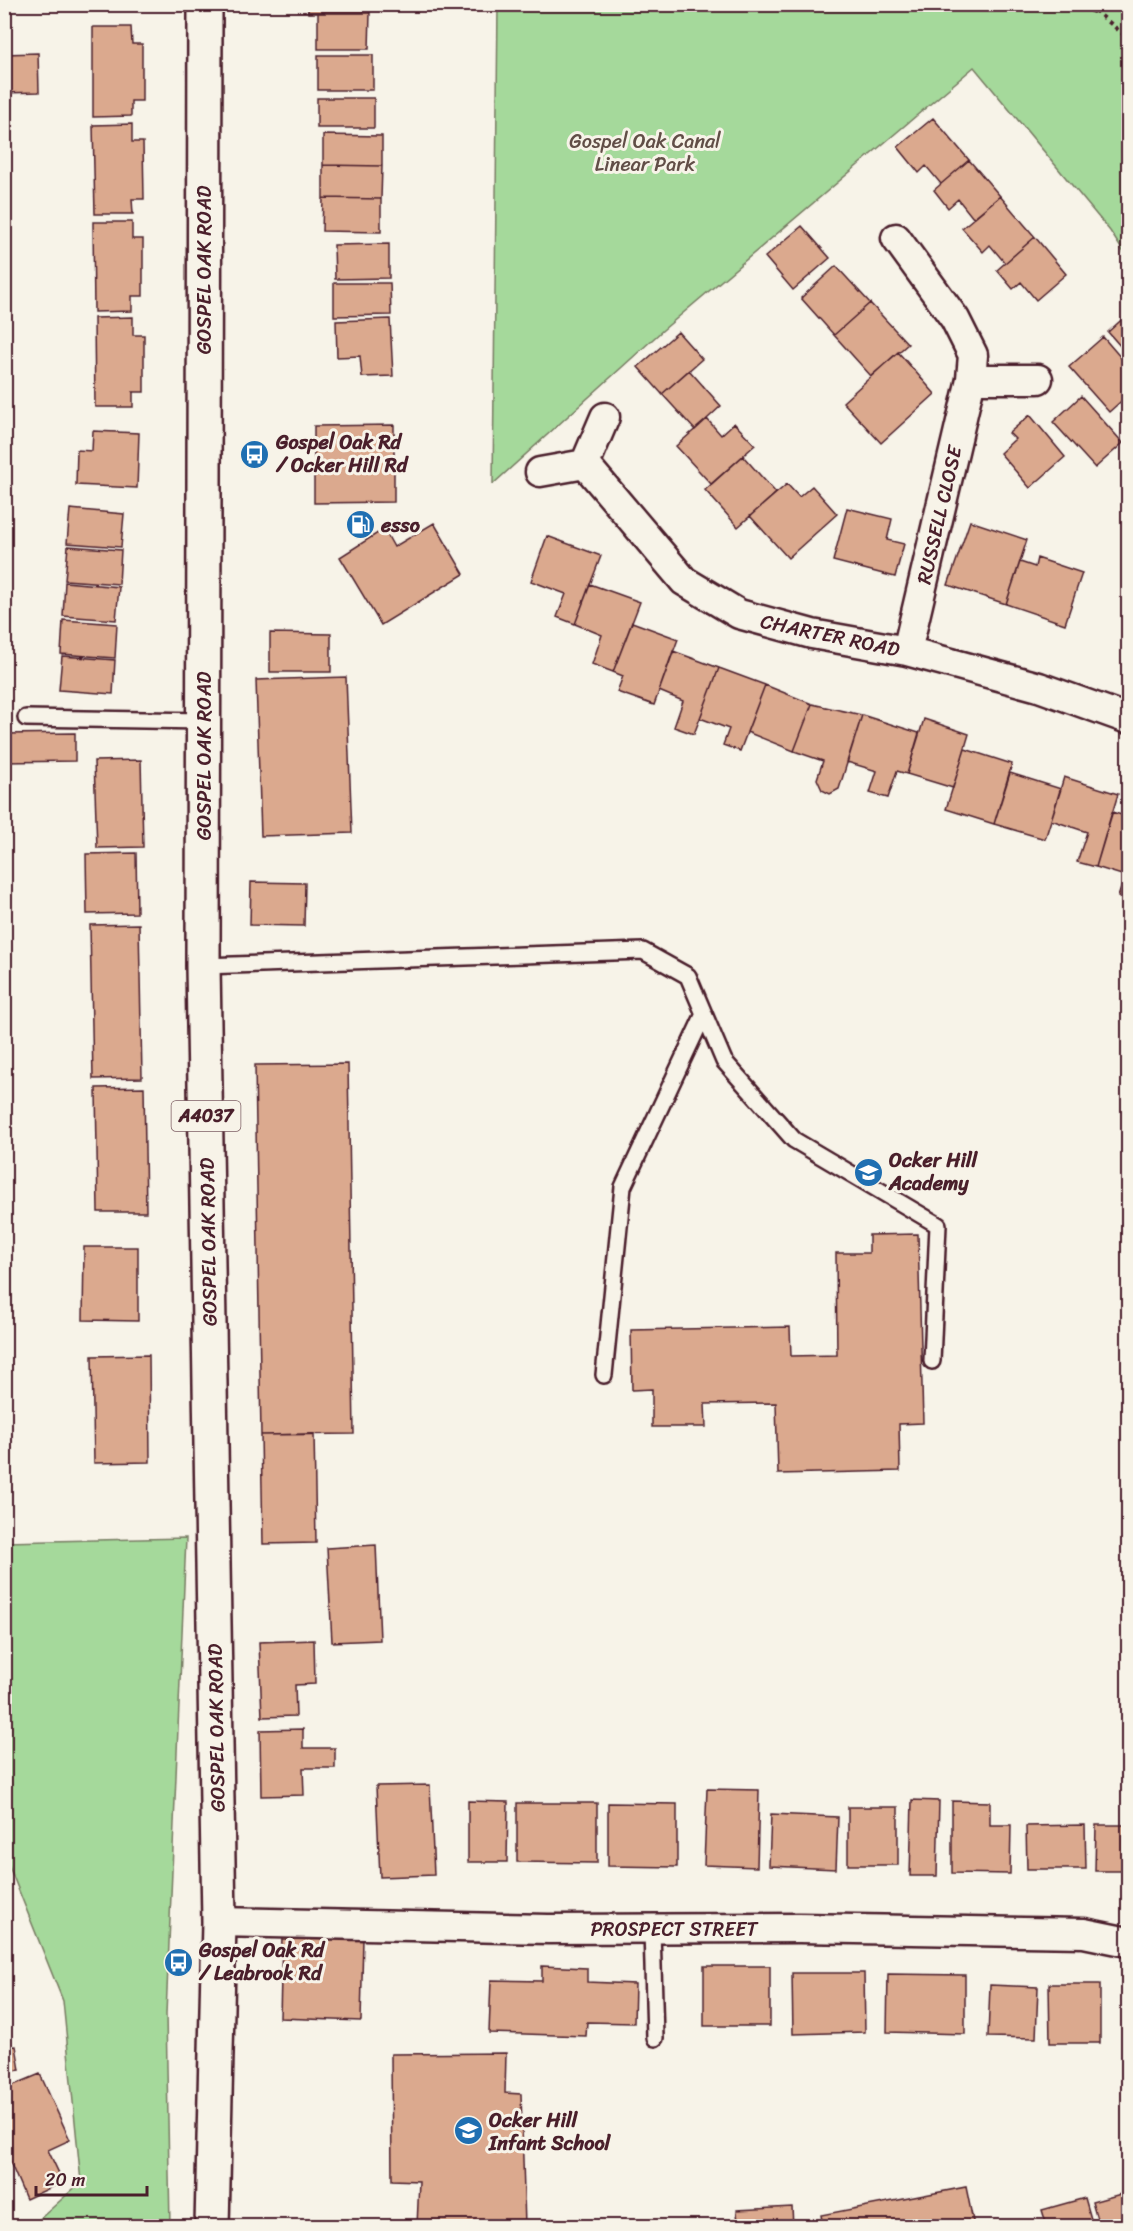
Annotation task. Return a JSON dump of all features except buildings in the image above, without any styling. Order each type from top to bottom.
[{"type":"main road","name":"GOSPEL OAK ROAD","points":[[205,4],[203,966],[219,1922],[212,2226]]},
{"type":"street","name":"RUSSELL CLOSE","points":[[896,238],[955,319],[973,355],[971,379],[907,651]]},
{"type":"street","points":[[971,379],[1038,379]]},
{"type":"street","points":[[540,472],[585,464],[605,417]]},
{"type":"street","name":"CHARTER ROAD","points":[[585,464],[684,581],[739,614],[812,634],[907,651],[1039,687],[1128,719]]},
{"type":"street","name":"PROSPECT STREET","points":[[219,1922],[536,1929],[799,1928],[1084,1933],[1128,1942]]},
{"type":"lane","points":[[26,718],[204,721]]},
{"type":"lane","points":[[203,966],[643,951],[688,976],[724,1061],[794,1140],[938,1225],[932,1361]]},
{"type":"lane","points":[[604,1375],[623,1187],[704,1014]]},
{"type":"lane","points":[[652,1929],[655,2037]]},
{"type":"path","points":[[1065,4],[1095,13]]},
{"type":"path","points":[[1087,4],[1095,13],[1128,38]]},
{"type":"green space","name":"Gospel Oak Canal Linear Park","points":[[498,5],[1128,5],[1128,259],[1110,231],[974,67],[663,330],[493,484]]},
{"type":"green space","points":[[186,1538],[166,2014],[170,2226],[32,2226],[81,2182],[63,2001],[5,1856],[5,1542]]},
{"type":"place","name":"Gospel Oak Rd / Ocker Hill Rd","points":[[255,454]]},
{"type":"place","name":"esso","points":[[360,525]]},
{"type":"place","name":"Ocker Hill Academy","points":[[868,1172]]},
{"type":"place","name":"Gospel Oak Rd / Leabrook Rd","points":[[178,1962]]},
{"type":"place","name":"Ocker Hill Infant School","points":[[468,2131]]}]
